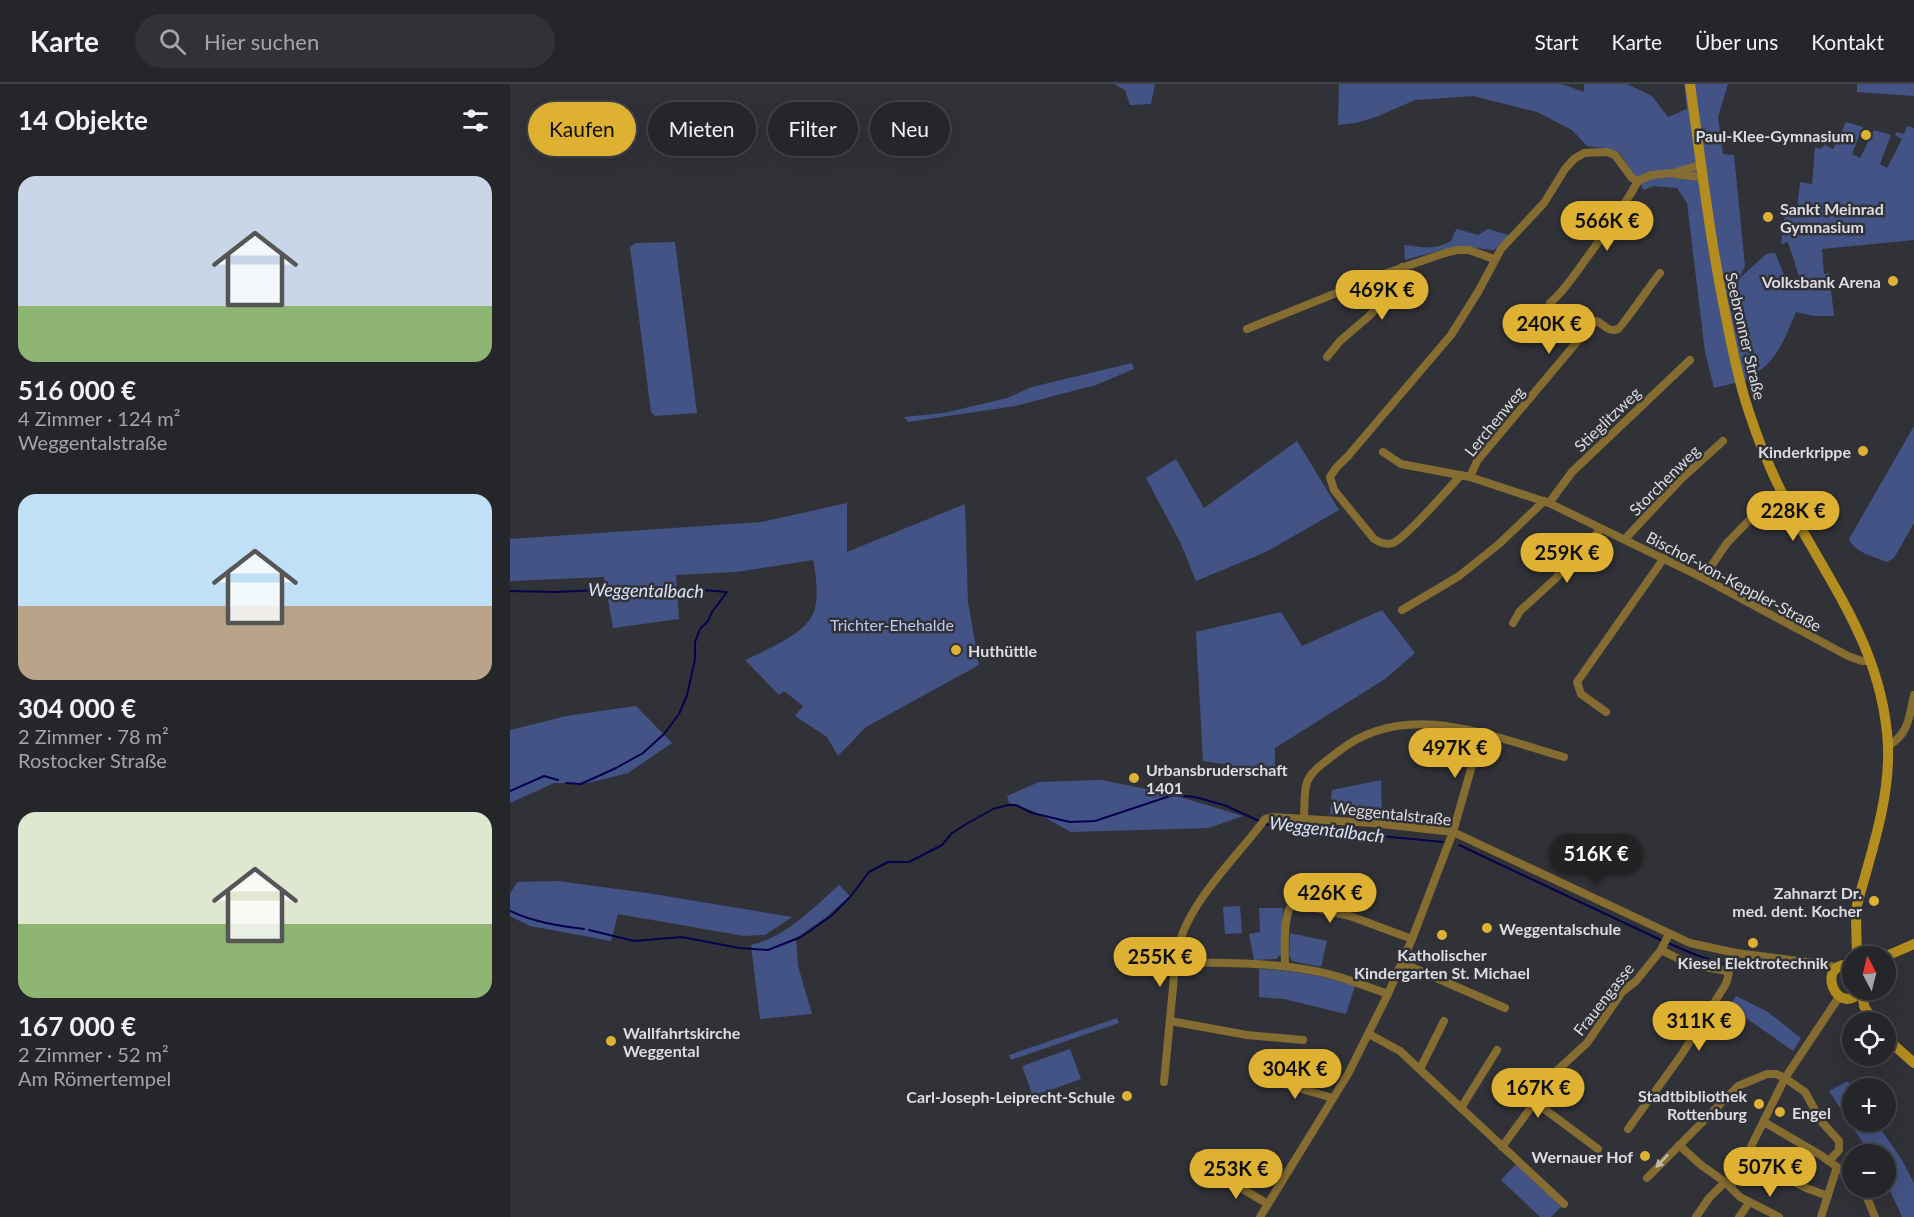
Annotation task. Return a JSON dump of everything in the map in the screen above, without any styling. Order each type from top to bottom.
[{"type":"street","name":"Seebronner Straße","points":[[1690,84],[1716,270],[1735,366],[1748,410],[1781,492],[1856,624],[1871,661],[1884,712],[1888,746],[1883,810],[1857,905],[1856,946]]},
{"type":"street","points":[[1461,475],[1399,539],[1389,544],[1380,543],[1374,539],[1334,490],[1330,477],[1451,335],[1478,292],[1494,259],[1545,203],[1565,169],[1574,159],[1584,153],[1607,152],[1615,155],[1632,178],[1638,181]]},
{"type":"street","points":[[1550,303],[1561,294],[1598,243],[1623,208],[1638,181],[1651,175],[1701,171]]},
{"type":"street","points":[[1247,329],[1402,267],[1457,250],[1469,250],[1494,259]]},
{"type":"street","points":[[1327,357],[1340,341],[1394,291],[1398,285],[1402,267]]},
{"type":"street","name":"Lerchenweg","points":[[1470,477],[1477,461],[1592,324],[1597,321],[1610,330],[1617,330],[1660,273]]},
{"type":"street","name":"Stieglitzweg","points":[[1402,610],[1459,576],[1499,544],[1547,502],[1578,466],[1690,360]]},
{"type":"street","name":"Storchenweg","points":[[1625,539],[1681,479],[1723,441]]},
{"type":"street","name":"Bischof-von-Keppler-Straße","points":[[1383,453],[1401,464],[1470,477],[1547,502],[1704,578],[1838,651],[1862,661],[1871,661]]},
{"type":"street","points":[[1704,578],[1727,543],[1761,508]]},
{"type":"street","points":[[1513,623],[1520,611],[1554,580],[1601,529]]},
{"type":"street","points":[[1606,712],[1581,694],[1577,682],[1664,558]]},
{"type":"street","points":[[1888,746],[1904,734],[1914,695]]},
{"type":"street","points":[[1304,819],[1305,787],[1308,777],[1348,744],[1385,729],[1424,723],[1445,724],[1564,757]]},
{"type":"street","points":[[1260,1217],[1333,1098],[1369,1034],[1388,994],[1453,832],[1481,734]]},
{"type":"street","name":"Weggentalstraße","points":[[1164,1082],[1176,962],[1181,937],[1223,871],[1261,825],[1272,817],[1373,823],[1453,832],[1669,936],[1736,954],[1842,966]]},
{"type":"street","points":[[1285,966],[1287,915],[1290,906],[1294,903],[1350,916],[1412,939]]},
{"type":"street","name":"Frauengasse","points":[[1502,1147],[1551,1076],[1587,1043],[1622,992],[1636,981],[1669,936]]},
{"type":"street","name":"Seebronner Straße","points":[[1853,946],[1856,937]]},
{"type":"street","points":[[1896,952],[1914,944]]},
{"type":"street","points":[[1662,948],[1691,965],[1728,971]]},
{"type":"street","points":[[1628,1129],[1693,1037],[1728,982],[1729,963],[1736,954]]},
{"type":"street","points":[[1176,962],[1285,966],[1325,973],[1388,994]]},
{"type":"street","points":[[1402,963],[1505,1008]]},
{"type":"street","points":[[1816,963],[1827,971],[1831,978],[1832,988],[1839,997]]},
{"type":"street","name":"Seebronner Straße","points":[[1831,978],[1842,969]]},
{"type":"street","points":[[1696,1217],[1726,1185],[1746,1158],[1785,1078],[1839,997],[1842,996]]},
{"type":"street","points":[[1170,1021],[1247,1035],[1303,1040]]},
{"type":"street","points":[[1420,1069],[1444,1021]]},
{"type":"street","points":[[1369,1034],[1396,1049],[1420,1069],[1564,1204]]},
{"type":"street","points":[[1896,1047],[1914,1063]]},
{"type":"street","points":[[1461,1108],[1497,1050]]},
{"type":"street","points":[[1647,1178],[1738,1086],[1767,1074],[1776,1074],[1785,1078],[1805,1092],[1821,1121],[1839,1141],[1839,1150],[1829,1161]]},
{"type":"street","points":[[1264,1078],[1333,1098]]},
{"type":"street","points":[[1535,1102],[1598,1149]]},
{"type":"street","points":[[1764,1122],[1842,1171]]},
{"type":"street","points":[[1679,1145],[1740,1197],[1779,1217]]},
{"type":"street","points":[[1198,1156],[1217,1174],[1268,1204]]},
{"type":"street","points":[[1746,1158],[1828,1196]]},
{"type":"street","points":[[1821,1217],[1837,1167]]},
{"type":"street","points":[[1867,1198],[1875,1217]]},
{"type":"street","points":[[1739,1217],[1749,1203]]},
{"type":"green space","points":[[1114,84],[1155,84],[1151,104],[1130,105],[1125,90]]},
{"type":"green space","points":[[1339,84],[1562,84],[1584,92],[1584,84],[1627,84],[1652,96],[1668,117],[1687,109],[1684,84],[1728,84],[1718,117],[1723,154],[1734,155],[1745,266],[1739,279],[1766,254],[1775,253],[1787,282],[1791,281],[1793,286],[1801,283],[1788,242],[1781,244],[1786,207],[1797,209],[1800,182],[1812,184],[1815,147],[1820,149],[1825,145],[1833,149],[1846,122],[1863,127],[1852,154],[1860,158],[1874,130],[1891,135],[1880,164],[1887,168],[1902,139],[1895,135],[1896,132],[1904,134],[1907,126],[1914,128],[1914,240],[1822,249],[1824,274],[1829,273],[1834,316],[1814,316],[1796,312],[1782,344],[1766,366],[1759,371],[1755,369],[1751,379],[1714,388],[1705,352],[1687,203],[1677,188],[1654,186],[1644,190],[1619,152],[1587,146],[1572,130],[1537,112],[1473,96],[1415,100],[1376,117],[1338,125]]},
{"type":"green space","points":[[1857,84],[1914,84],[1914,96],[1857,92]]},
{"type":"green space","points":[[1457,229],[1478,235],[1488,229],[1509,235],[1494,250],[1456,246],[1405,260],[1404,245],[1441,246],[1452,240]]},
{"type":"green space","points":[[675,242],[697,413],[655,416],[651,412],[630,247],[636,243]]},
{"type":"green space","points":[[1132,363],[1134,369],[1096,385],[1015,406],[908,422],[904,417],[944,413],[1007,398],[1032,387]]},
{"type":"green space","points":[[1914,426],[1914,523],[1894,558],[1887,562],[1860,551],[1849,539]]},
{"type":"green space","points":[[1297,441],[1339,510],[1266,552],[1196,581],[1180,542],[1146,478],[1176,459],[1204,508]]},
{"type":"green space","name":"Trichter-Ehehalde","points":[[847,503],[847,552],[965,504],[968,602],[979,665],[866,727],[838,756],[827,737],[795,716],[803,706],[784,691],[779,695],[745,660],[791,636],[800,630],[812,616],[817,596],[813,560],[736,572],[676,575],[679,619],[613,628],[604,577],[510,581],[510,539],[762,522]]},
{"type":"green space","points":[[1382,610],[1415,653],[1385,679],[1275,748],[1275,772],[1203,761],[1196,632],[1281,612],[1302,646]]},
{"type":"green space","points":[[636,706],[672,743],[628,773],[588,783],[554,783],[510,803],[510,730],[566,716]]},
{"type":"green space","points":[[1101,780],[1167,793],[1243,816],[1209,828],[1071,832],[1033,811],[1009,803],[1007,796],[1039,782]]},
{"type":"green space","points":[[1381,780],[1382,818],[1330,814],[1332,790]]},
{"type":"green space","points":[[558,881],[792,917],[765,935],[744,936],[618,914],[611,941],[530,926],[510,916],[510,894],[517,882]]},
{"type":"green space","points":[[839,885],[850,896],[825,918],[796,938],[798,966],[812,1014],[760,1019],[751,945],[787,929]]},
{"type":"green space","points":[[1240,906],[1242,933],[1225,934],[1223,907]]},
{"type":"green space","points":[[1259,908],[1283,908],[1281,954],[1276,959],[1254,960],[1249,934],[1260,932]]},
{"type":"green space","points":[[1290,933],[1327,941],[1321,967],[1292,961],[1289,955]]},
{"type":"green space","points":[[1259,969],[1307,974],[1355,986],[1346,1014],[1284,999],[1259,997]]},
{"type":"green space","points":[[1736,996],[1768,1012],[1801,1038],[1793,1051],[1729,1006]]},
{"type":"green space","points":[[1117,1018],[1119,1023],[1011,1060],[1009,1055]]},
{"type":"green space","points":[[1070,1049],[1081,1079],[1033,1096],[1022,1066]]},
{"type":"green space","points":[[1842,1084],[1842,1111],[1829,1091]]},
{"type":"green space","points":[[1856,1132],[1883,1132],[1891,1144],[1864,1144]]},
{"type":"green space","points":[[1896,1151],[1914,1183],[1914,1217],[1902,1217],[1893,1198],[1896,1198]]},
{"type":"green space","points":[[1516,1164],[1561,1207],[1551,1217],[1540,1217],[1501,1180]]},
{"type":"waterway","name":"Weggentalbach","points":[[510,591],[556,592],[664,587],[727,592],[700,629],[695,642],[695,659],[687,695],[679,714],[664,734],[643,753],[616,768],[581,784],[566,783]]},
{"type":"waterway","name":"Weggentalbach","points":[[510,791],[544,776],[558,780]]},
{"type":"waterway","name":"Weggentalbach","points":[[589,930],[634,941],[682,937],[739,948],[768,950],[801,937],[831,916],[851,896],[869,872],[888,862],[909,862],[942,845],[952,833],[968,823],[993,809],[1008,805],[1016,805],[1032,813],[1070,822],[1095,821],[1173,795],[1195,797],[1224,805],[1268,825],[1443,842]]},
{"type":"waterway","name":"Weggentalbach","points":[[1459,845],[1663,941]]},
{"type":"waterway","name":"Weggentalbach","points":[[510,911],[537,921],[584,929]]},
{"type":"waterway","name":"Weggentalbach","points":[[1668,943],[1724,964]]},
{"type":"place","name":"Paul-Klee-Gymnasium","points":[[1866,135]]},
{"type":"place","name":"Sankt Meinrad Gymnasium","points":[[1768,217]]},
{"type":"place","name":"Volksbank Arena","points":[[1893,281]]},
{"type":"place","name":"Kinderkrippe","points":[[1863,451]]},
{"type":"place","name":"Huthüttle","points":[[956,650]]},
{"type":"place","name":"Urbansbruderschaft 1401","points":[[1134,778]]},
{"type":"place","name":"Zahnarzt Dr. med. dent. Kocher","points":[[1874,901]]},
{"type":"place","name":"Weggentalschule","points":[[1487,928]]},
{"type":"place","name":"Katholischer Kindergarten St. Michael","points":[[1442,935]]},
{"type":"place","name":"Kiesel Elektrotechnik","points":[[1753,943]]},
{"type":"place","name":"Wallfahrtskirche Weggental","points":[[611,1041]]},
{"type":"place","name":"Carl-Joseph-Leiprecht-Schule","points":[[1127,1096]]},
{"type":"place","name":"Stadtbibliothek Rottenburg","points":[[1759,1104]]},
{"type":"place","name":"Engel","points":[[1780,1112]]},
{"type":"place","name":"Wernauer Hof","points":[[1645,1156]]}]
